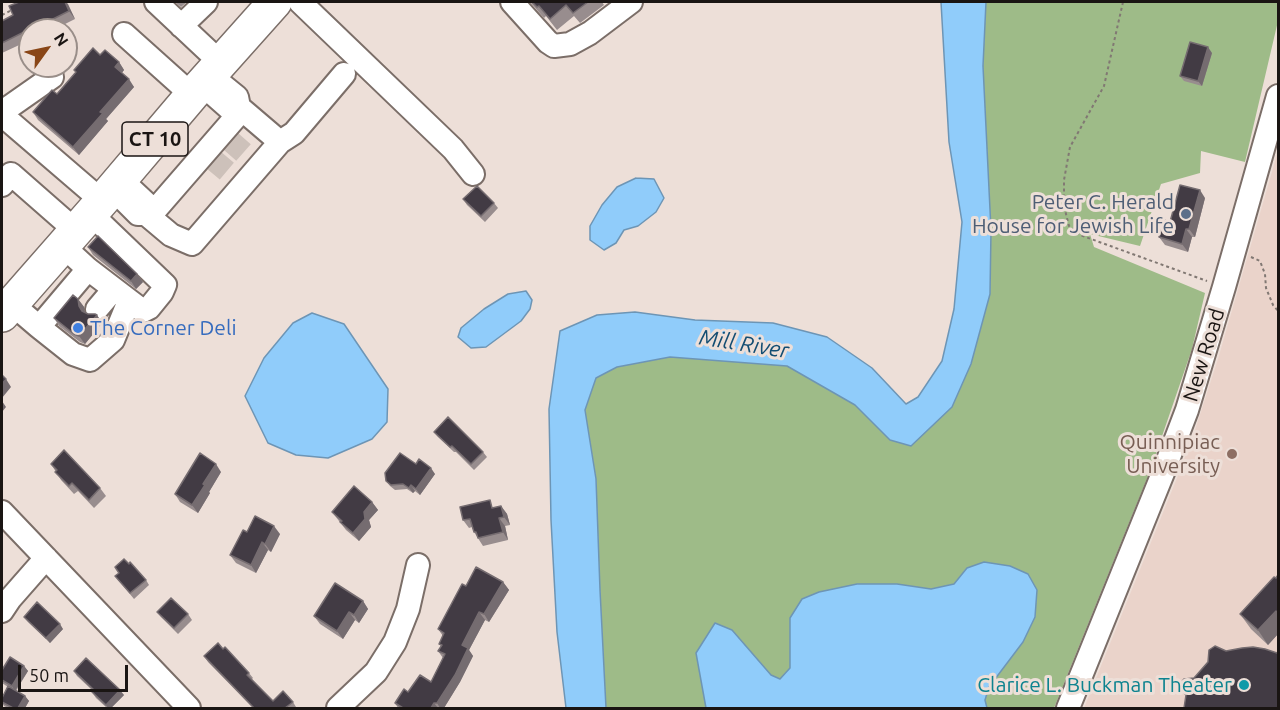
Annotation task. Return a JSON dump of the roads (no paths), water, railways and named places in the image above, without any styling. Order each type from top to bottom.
[{"type":"highway","name":"CT 10","points":[[7,310],[275,2]]},
{"type":"street","points":[[156,2],[181,26],[213,94],[230,109],[240,108],[280,142]]},
{"type":"street","points":[[181,26],[206,2]]},
{"type":"street","points":[[300,2],[453,149],[473,174]]},
{"type":"street","points":[[512,2],[554,46],[570,44],[590,33],[631,2]]},
{"type":"street","points":[[123,34],[208,81]]},
{"type":"street","points":[[2,185],[11,174],[61,216],[95,211],[132,190],[147,204],[148,215],[171,235],[192,244],[255,163],[294,133],[344,74]]},
{"type":"street","points":[[51,78],[2,114],[165,285],[149,308],[143,311],[88,269]]},
{"type":"street","name":"New Road","points":[[1068,708],[1155,495],[1187,410],[1278,96]]},
{"type":"street","points":[[148,215],[224,136],[240,108]]},
{"type":"street","points":[[39,327],[88,269],[95,211]]},
{"type":"street","points":[[97,309],[122,295]]},
{"type":"street","points":[[7,310],[39,327],[73,354],[90,360],[113,340],[122,295]]},
{"type":"street","points":[[2,512],[189,708]]},
{"type":"street","points":[[2,611],[46,558]]},
{"type":"street","points":[[338,708],[376,672],[395,642],[408,609],[418,565]]},
{"type":"water","name":"Mill River","points":[[941,2],[986,2],[983,66],[991,230],[990,294],[971,364],[952,407],[911,446],[890,440],[855,405],[787,366],[670,357],[617,367],[596,378],[585,410],[596,479],[606,708],[566,708],[557,632],[551,520],[549,409],[560,331],[597,315],[635,312],[695,320],[773,323],[827,337],[872,368],[906,404],[918,397],[942,361],[954,309],[962,222],[949,142]]},
{"type":"water","points":[[636,178],[654,179],[664,198],[656,212],[638,226],[624,230],[616,243],[604,250],[590,240],[590,226],[602,205],[617,187]]},
{"type":"water","points":[[526,291],[532,300],[530,309],[521,321],[486,347],[471,348],[458,337],[461,328],[484,309],[508,294]]},
{"type":"water","points":[[312,313],[344,324],[388,389],[387,422],[372,439],[328,458],[296,455],[268,443],[245,396],[264,358],[293,323]]},
{"type":"water","points":[[984,562],[1010,566],[1028,574],[1037,590],[1035,617],[1023,642],[989,687],[985,700],[987,708],[706,708],[696,653],[715,623],[732,630],[771,675],[780,679],[790,668],[790,618],[802,599],[819,592],[857,584],[897,584],[931,589],[954,584],[967,568]]},
{"type":"tunnel","points":[[227,138],[252,160]]},
{"type":"tunnel","points":[[210,157],[235,178]]},
{"type":"place","name":"Peter C. Herald House for Jewish Life","points":[[1186,214]]},
{"type":"place","name":"The Corner Deli","points":[[78,328]]},
{"type":"place","name":"Quinnipiac University","points":[[1232,454]]},
{"type":"place","name":"Clarice L. Buckman Theater","points":[[1244,685]]}]
